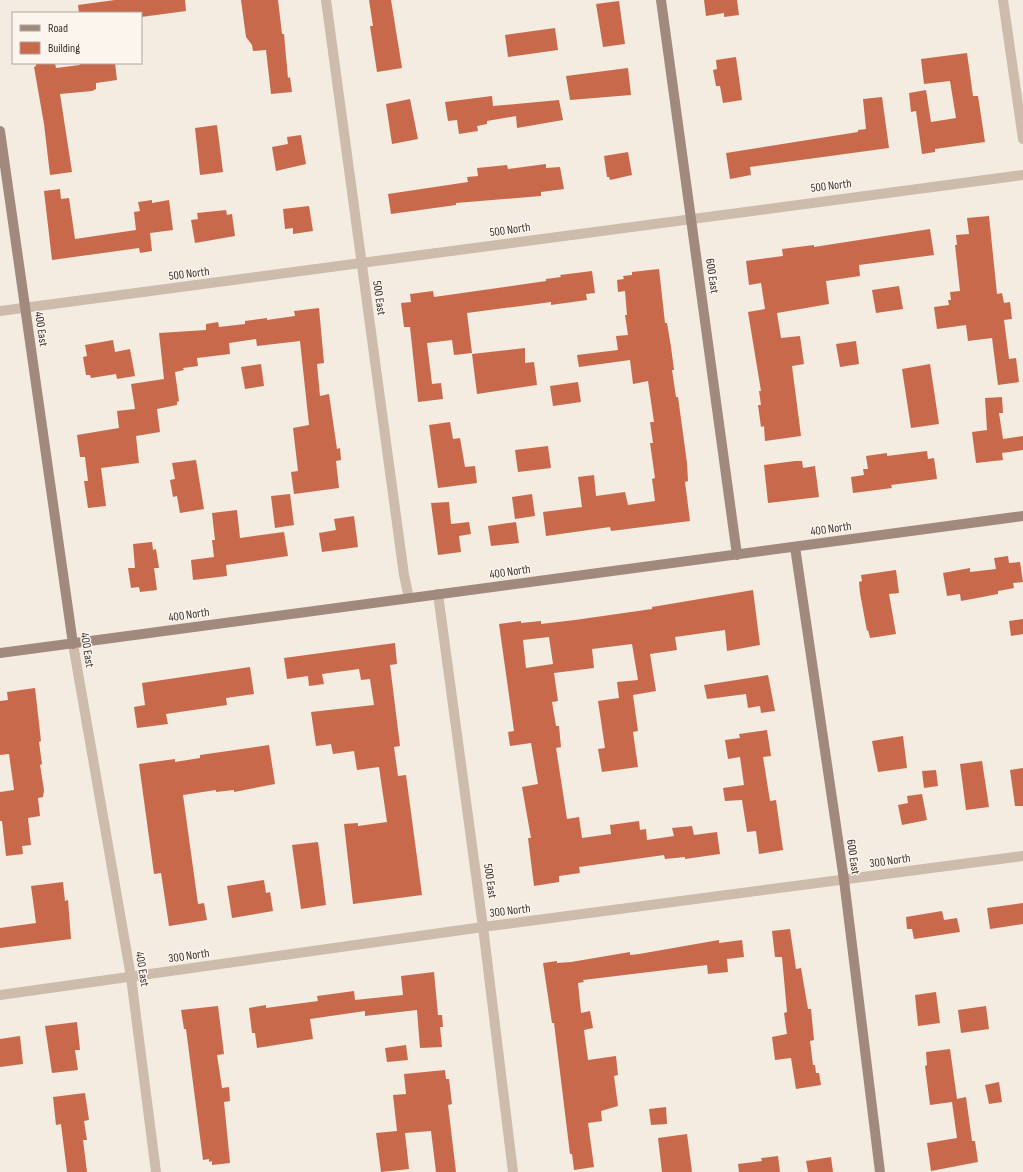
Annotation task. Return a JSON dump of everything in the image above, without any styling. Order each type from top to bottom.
[{"type":"street","name":"500 East","points":[[326,0],[404,575],[409,598]]},
{"type":"street","name":"600 East","points":[[661,0],[737,555]]},
{"type":"street","points":[[1003,0],[1023,139]]},
{"type":"street","name":"400 East","points":[[0,131],[73,644],[131,977],[156,1172]]},
{"type":"street","name":"500 North","points":[[0,311],[1023,175]]},
{"type":"street","name":"400 North","points":[[0,653],[1023,516]]},
{"type":"street","name":"600 East","points":[[795,547],[844,880],[880,1172]]},
{"type":"street","name":"500 East","points":[[438,594],[483,927],[513,1172]]},
{"type":"street","name":"300 North","points":[[0,995],[483,927],[1023,856]]},
{"type":"building","points":[[115,0],[185,0],[186,11],[142,17],[142,12],[79,12],[78,5]]},
{"type":"building","points":[[241,0],[278,0],[282,34],[284,34],[288,78],[290,77],[292,92],[271,94],[266,50],[253,51],[252,45],[246,37]]},
{"type":"building","points":[[369,0],[391,0],[402,68],[377,72],[370,26],[373,26]]},
{"type":"building","points":[[704,0],[737,0],[739,15],[724,17],[724,13],[706,16]]},
{"type":"building","points":[[619,1],[625,44],[603,47],[596,4]]},
{"type":"building","points":[[555,28],[558,50],[508,57],[505,35]]},
{"type":"building","points":[[967,53],[973,96],[978,96],[985,142],[935,149],[935,152],[922,154],[916,111],[911,112],[909,93],[926,90],[931,122],[956,118],[950,81],[924,84],[921,59]]},
{"type":"building","points":[[736,57],[742,100],[723,103],[720,86],[716,86],[713,70],[717,69],[716,60]]},
{"type":"building","points":[[36,64],[55,64],[56,68],[80,64],[115,64],[117,80],[96,83],[96,89],[92,91],[60,94],[72,172],[50,175],[44,124],[34,67]]},
{"type":"building","points":[[628,68],[631,95],[570,100],[566,76]]},
{"type":"building","points":[[492,96],[493,106],[559,100],[563,120],[517,128],[516,116],[487,121],[487,124],[477,126],[478,131],[459,134],[457,120],[448,121],[445,102]]},
{"type":"building","points":[[882,97],[889,148],[750,167],[751,175],[730,179],[726,153],[858,132],[858,130],[866,129],[863,99]]},
{"type":"building","points":[[410,99],[418,139],[392,144],[386,104]]},
{"type":"building","points":[[217,125],[223,172],[200,175],[195,128]]},
{"type":"building","points":[[301,135],[306,164],[276,171],[272,147],[288,144],[287,137]]},
{"type":"building","points":[[628,152],[632,175],[610,180],[609,177],[607,177],[604,156]]},
{"type":"building","points":[[546,164],[546,168],[560,167],[564,189],[541,192],[541,196],[456,203],[456,205],[391,214],[388,194],[468,182],[467,177],[478,176],[477,168],[507,165],[508,169]]},
{"type":"building","points":[[60,189],[61,199],[69,198],[75,239],[136,230],[134,212],[140,211],[138,202],[152,200],[152,203],[169,200],[173,230],[150,233],[152,251],[140,253],[139,248],[52,260],[44,191]]},
{"type":"building","points":[[309,206],[313,231],[293,234],[293,228],[285,229],[283,209]]},
{"type":"building","points":[[226,210],[227,215],[232,214],[235,236],[195,243],[191,220],[198,219],[197,213]]},
{"type":"building","points":[[989,216],[997,294],[1002,293],[1004,303],[1010,302],[1012,319],[1004,320],[1009,359],[1016,358],[1019,382],[998,385],[992,338],[968,341],[966,325],[937,329],[934,307],[949,305],[948,300],[951,300],[950,292],[960,291],[955,245],[957,245],[956,235],[969,234],[967,218]]},
{"type":"building","points":[[930,229],[934,255],[859,265],[860,276],[826,281],[829,304],[777,313],[781,338],[800,336],[804,364],[792,366],[801,436],[765,441],[764,426],[761,427],[758,405],[761,405],[759,391],[761,391],[748,312],[765,309],[761,283],[749,285],[746,261],[783,256],[782,249],[814,245],[814,247]]},
{"type":"building","points":[[659,269],[665,323],[667,323],[671,347],[674,370],[672,370],[676,397],[678,397],[687,463],[688,481],[685,482],[690,521],[611,531],[610,527],[546,536],[543,512],[582,507],[578,477],[594,475],[596,496],[625,492],[628,505],[655,501],[652,479],[655,478],[650,443],[653,443],[650,422],[654,422],[648,381],[633,384],[630,360],[579,367],[577,355],[618,350],[616,336],[628,335],[625,315],[627,315],[625,291],[618,292],[617,280],[624,279],[623,276],[632,275],[632,272]]},
{"type":"building","points":[[592,271],[595,293],[586,294],[587,300],[551,305],[551,302],[467,313],[472,353],[454,355],[452,340],[427,343],[432,384],[441,383],[443,399],[418,402],[410,327],[404,327],[401,303],[411,302],[410,294],[433,291],[434,297],[546,281],[546,279],[561,277],[560,275]]},
{"type":"building","points":[[899,286],[903,309],[876,313],[872,290]]},
{"type":"building","points":[[319,308],[324,363],[317,364],[320,396],[329,394],[337,449],[340,448],[341,460],[336,461],[339,488],[294,494],[291,472],[298,471],[293,428],[309,425],[300,341],[257,346],[256,339],[229,343],[230,354],[197,358],[198,366],[183,368],[184,370],[175,372],[179,401],[177,402],[177,405],[157,409],[160,432],[136,436],[139,463],[101,468],[106,506],[88,508],[84,481],[88,481],[85,457],[80,457],[77,435],[119,428],[117,411],[135,409],[131,384],[164,379],[159,333],[206,330],[206,324],[218,322],[219,327],[245,324],[245,321],[295,316],[294,311]]},
{"type":"building","points":[[113,340],[115,352],[130,349],[135,376],[117,379],[116,374],[91,378],[90,375],[86,375],[83,357],[87,356],[85,345]]},
{"type":"building","points":[[856,341],[859,364],[840,367],[836,344]]},
{"type":"building","points":[[525,348],[525,363],[534,362],[537,385],[477,394],[472,354]]},
{"type":"building","points":[[261,364],[264,386],[245,389],[241,367]]},
{"type":"building","points":[[930,364],[939,424],[911,428],[902,369]]},
{"type":"building","points":[[578,382],[581,402],[553,406],[550,386]]},
{"type":"building","points":[[1002,397],[1003,413],[999,413],[1003,439],[1023,436],[1023,450],[1002,453],[1003,460],[976,463],[972,432],[987,430],[985,398]]},
{"type":"building","points":[[450,422],[453,439],[460,438],[465,467],[475,466],[477,483],[438,488],[429,425]]},
{"type":"building","points":[[548,446],[551,468],[518,472],[515,450]]},
{"type":"building","points":[[927,451],[928,459],[934,458],[937,479],[891,485],[892,488],[853,493],[851,477],[864,475],[863,469],[868,469],[866,456],[887,453],[887,456]]},
{"type":"building","points":[[196,460],[204,509],[180,513],[177,496],[173,497],[170,480],[175,479],[172,463]]},
{"type":"building","points":[[802,461],[803,468],[815,466],[819,497],[768,503],[764,465]]},
{"type":"building","points":[[290,494],[294,525],[275,528],[271,496]]},
{"type":"building","points":[[532,494],[535,516],[515,519],[512,497]]},
{"type":"building","points":[[449,502],[451,524],[469,522],[471,534],[459,536],[461,552],[438,555],[431,503]]},
{"type":"building","points":[[237,510],[240,538],[284,532],[288,556],[226,565],[227,576],[193,580],[191,560],[214,557],[212,540],[215,540],[212,513]]},
{"type":"building","points":[[354,516],[358,547],[322,552],[319,533],[336,530],[334,519]]},
{"type":"building","points":[[516,522],[519,543],[491,546],[488,526]]},
{"type":"building","points":[[152,542],[153,550],[156,549],[159,568],[154,568],[157,590],[140,592],[139,587],[131,588],[128,568],[135,568],[133,544]]},
{"type":"building","points":[[1008,556],[1009,563],[1020,562],[1023,582],[1013,583],[1014,588],[998,591],[998,594],[961,601],[960,594],[947,596],[943,573],[970,568],[970,572],[996,569],[994,558]]},
{"type":"building","points":[[896,570],[899,593],[889,594],[896,634],[870,638],[868,630],[867,631],[860,593],[859,582],[862,581],[861,575]]},
{"type":"building","points":[[753,590],[760,645],[727,651],[725,630],[675,637],[677,650],[650,654],[656,691],[633,695],[638,731],[633,732],[638,767],[602,772],[598,749],[605,748],[598,701],[619,698],[617,682],[638,680],[632,644],[592,649],[594,668],[554,673],[558,701],[552,702],[556,726],[559,726],[561,747],[556,748],[567,819],[579,817],[582,838],[611,834],[610,825],[639,821],[640,830],[646,829],[647,840],[674,836],[672,828],[692,826],[694,835],[717,832],[720,854],[685,859],[685,857],[665,859],[664,855],[579,867],[580,873],[559,876],[559,882],[534,886],[528,838],[531,838],[522,787],[538,784],[531,743],[510,746],[508,732],[514,731],[499,624],[521,621],[521,623],[541,621],[541,624],[652,609],[652,607]],"holes":[[[549,637],[553,664],[526,668],[523,640]]]},
{"type":"building","points":[[1023,619],[1023,634],[1011,636],[1009,621]]},
{"type":"building","points":[[395,643],[397,664],[390,665],[400,746],[394,747],[398,776],[406,775],[422,895],[353,904],[344,824],[358,823],[358,826],[387,822],[379,767],[357,770],[354,751],[333,754],[331,744],[316,746],[311,712],[374,705],[370,679],[361,680],[359,669],[322,674],[324,684],[309,686],[308,676],[287,679],[284,658]]},
{"type":"building","points":[[250,667],[254,694],[226,698],[227,705],[166,714],[168,724],[137,728],[134,707],[145,705],[142,683]]},
{"type":"building","points":[[768,675],[775,711],[761,713],[760,706],[748,708],[746,694],[707,699],[704,685]]},
{"type":"building","points":[[35,688],[41,741],[39,742],[42,764],[40,765],[44,790],[43,797],[38,798],[40,816],[28,818],[31,845],[22,846],[23,854],[6,856],[2,821],[0,821],[0,792],[14,790],[9,754],[0,755],[0,701],[8,700],[7,692]]},
{"type":"building","points":[[767,730],[771,756],[763,757],[770,801],[776,800],[783,850],[759,854],[756,831],[747,832],[742,800],[725,801],[723,788],[744,785],[740,757],[728,759],[725,740],[740,738],[739,734]]},
{"type":"building","points":[[903,736],[907,768],[878,772],[872,741]]},
{"type":"building","points":[[269,745],[275,784],[234,792],[234,790],[216,792],[216,790],[183,795],[198,904],[204,903],[207,920],[169,926],[161,873],[154,874],[139,764],[175,759],[175,762],[200,758],[200,755]]},
{"type":"building","points":[[982,761],[989,807],[966,810],[960,764]]},
{"type":"building","points":[[1023,768],[1023,806],[1015,806],[1010,770]]},
{"type":"building","points":[[936,770],[938,786],[924,788],[922,771]]},
{"type":"building","points":[[922,794],[927,820],[902,825],[898,805],[908,803],[907,796]]},
{"type":"building","points":[[318,842],[326,905],[301,909],[292,845]]},
{"type":"building","points":[[264,880],[266,893],[270,892],[273,911],[232,918],[227,886]]},
{"type":"building","points":[[63,882],[65,901],[68,900],[71,939],[0,948],[0,928],[36,923],[31,886]]},
{"type":"building","points":[[1023,903],[1023,924],[990,929],[987,908]]},
{"type":"building","points":[[942,911],[944,920],[957,918],[960,932],[914,939],[912,929],[907,929],[906,917]]},
{"type":"building","points":[[790,929],[796,969],[801,968],[808,1009],[811,1009],[814,1040],[810,1041],[813,1065],[815,1065],[816,1073],[819,1073],[821,1085],[796,1089],[791,1058],[775,1060],[772,1037],[787,1034],[784,1013],[787,1012],[782,957],[775,957],[772,931]]},
{"type":"building","points":[[719,940],[719,943],[742,940],[744,957],[727,959],[728,972],[708,974],[707,965],[583,980],[584,982],[578,983],[581,1013],[590,1011],[593,1028],[584,1030],[588,1060],[616,1056],[618,1075],[614,1076],[618,1106],[601,1111],[602,1121],[588,1123],[594,1167],[574,1170],[572,1154],[570,1154],[554,1023],[552,1023],[543,963],[557,961],[557,963],[571,962],[630,952],[630,955],[639,954]]},
{"type":"building","points":[[434,972],[438,1015],[442,1015],[443,1027],[440,1027],[442,1047],[420,1048],[417,1010],[365,1016],[365,1011],[310,1019],[313,1039],[257,1048],[255,1033],[252,1033],[249,1008],[266,1005],[266,1008],[318,1001],[317,996],[354,991],[355,1000],[403,995],[401,976]]},
{"type":"building","points":[[936,992],[940,1023],[918,1026],[915,995]]},
{"type":"building","points":[[218,1006],[224,1054],[217,1055],[222,1088],[229,1087],[230,1101],[224,1102],[230,1163],[212,1165],[212,1161],[209,1162],[209,1159],[203,1160],[186,1029],[184,1029],[181,1010]]},
{"type":"building","points":[[986,1006],[989,1029],[961,1033],[958,1010]]},
{"type":"building","points":[[77,1022],[80,1050],[75,1050],[78,1070],[52,1073],[45,1026]]},
{"type":"building","points":[[20,1036],[23,1064],[0,1067],[0,1039]]},
{"type":"building","points":[[406,1045],[408,1060],[387,1062],[385,1048]]},
{"type":"building","points":[[950,1049],[957,1099],[966,1097],[972,1141],[975,1141],[978,1162],[931,1171],[927,1143],[957,1138],[952,1102],[930,1105],[925,1066],[927,1065],[926,1052]]},
{"type":"building","points":[[445,1070],[446,1079],[449,1079],[452,1104],[448,1105],[456,1172],[436,1172],[431,1131],[405,1133],[409,1169],[381,1172],[376,1133],[397,1131],[393,1095],[406,1094],[404,1074]]},
{"type":"building","points":[[999,1082],[1002,1102],[989,1104],[985,1085]]},
{"type":"building","points":[[85,1093],[89,1120],[84,1121],[87,1140],[83,1140],[87,1172],[67,1172],[61,1124],[56,1125],[53,1097]]},
{"type":"building","points":[[666,1107],[667,1124],[651,1125],[649,1109]]},
{"type":"building","points":[[687,1134],[692,1172],[662,1172],[658,1138]]},
{"type":"building","points":[[778,1156],[780,1172],[739,1172],[738,1164],[762,1161],[761,1158]]},
{"type":"building","points":[[831,1157],[833,1172],[808,1172],[806,1161]]}]
